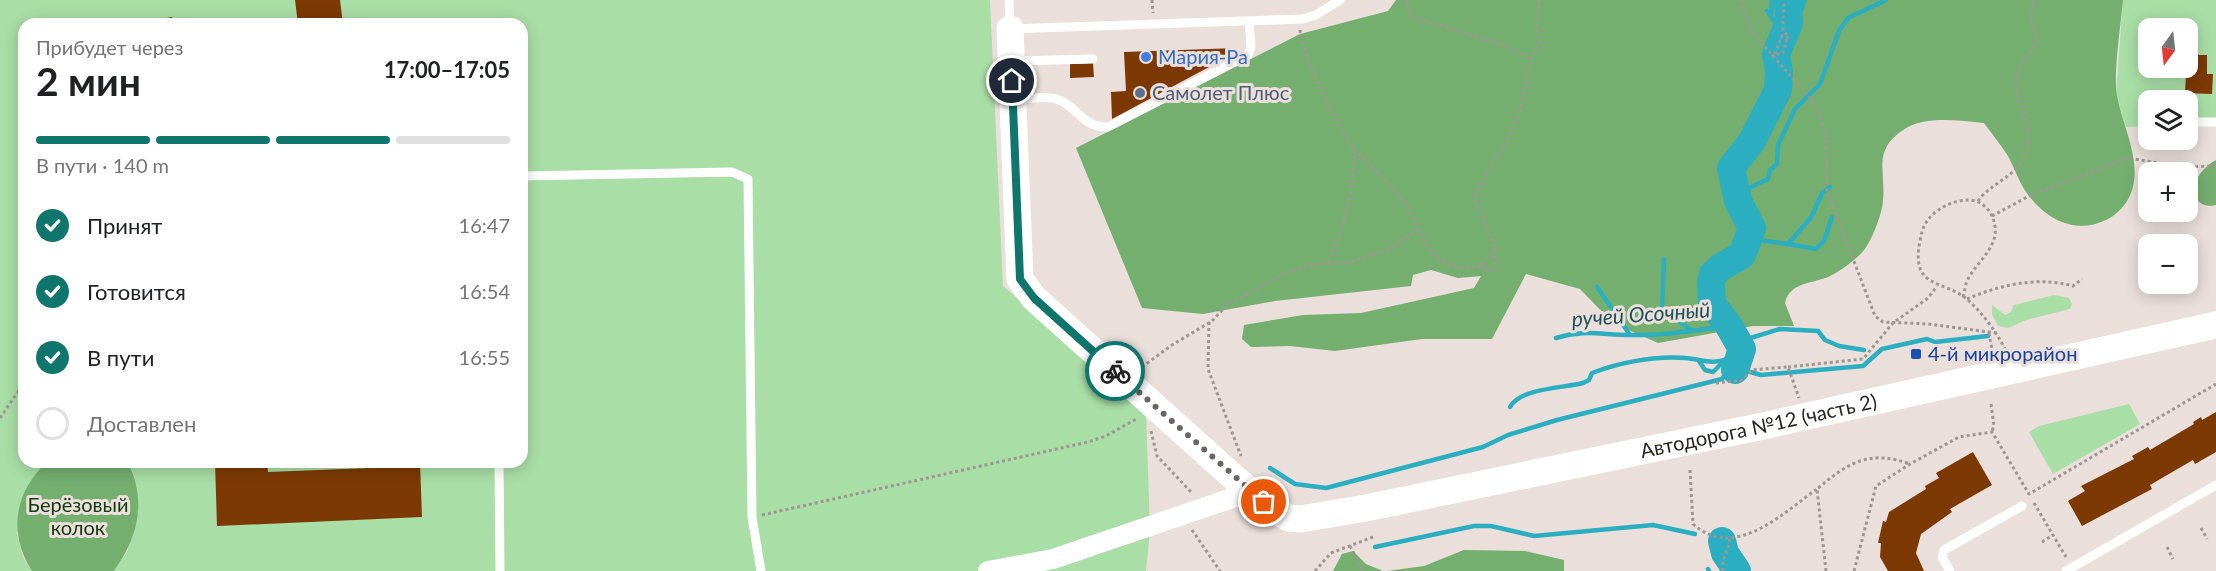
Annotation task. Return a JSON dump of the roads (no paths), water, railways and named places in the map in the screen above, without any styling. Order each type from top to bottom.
[{"type":"street","points":[[988,571],[1053,558],[1250,492],[1034,298],[1020,279],[1010,29]]},
{"type":"street","name":"Автодорога №12 (часть 2)","points":[[1250,492],[1289,518],[1301,519],[1763,426],[2216,325]]},
{"type":"lane","points":[[1010,0],[1010,29],[1299,19],[1310,18],[1340,0]]},
{"type":"lane","points":[[1013,100],[1051,98],[1068,106],[1089,124],[1101,127],[1117,124],[1248,55],[1251,47],[1250,21]]},
{"type":"lane","points":[[1012,61],[1093,58]]},
{"type":"lane","points":[[2198,122],[2216,122]]},
{"type":"lane","points":[[528,176],[732,172],[748,179],[752,517],[761,571]]},
{"type":"lane","points":[[499,468],[500,571]]},
{"type":"lane","points":[[2066,571],[2216,485]]},
{"type":"lane","points":[[1950,571],[1942,557],[1944,550],[2022,506]]},
{"type":"waterway","points":[[1771,14],[1772,0]]},
{"type":"waterway","points":[[1735,370],[1742,349],[1729,326],[1712,304],[1711,282],[1713,274],[1721,267],[1742,255],[1752,228],[1738,201],[1731,168],[1752,141],[1778,90],[1779,72],[1776,54],[1789,23],[1788,0]]},
{"type":"waterway","points":[[1787,31],[1796,23],[1805,0]]},
{"type":"waterway","points":[[1746,217],[1751,204],[1748,198],[1749,188],[1768,179],[1770,170],[1777,164],[1778,145],[1795,109],[1820,84],[1839,31],[1848,18],[1886,0]]},
{"type":"waterway","points":[[1767,11],[1777,25],[1782,44]]},
{"type":"waterway","points":[[1747,241],[1758,240],[1788,244],[1812,216],[1822,193],[1830,187]]},
{"type":"waterway","points":[[1788,244],[1816,249],[1824,241],[1832,217]]},
{"type":"waterway","points":[[1664,259],[1662,309],[1691,330]]},
{"type":"waterway","points":[[1597,287],[1630,335]]},
{"type":"waterway","name":"ручей Осочный","points":[[1556,338],[1584,333],[1655,335],[1729,326]]},
{"type":"waterway","points":[[1742,349],[1744,340],[1780,329],[1818,331],[1825,340],[1839,346],[1864,350]]},
{"type":"waterway","points":[[1510,407],[1515,401],[1532,392],[1583,383],[1589,380],[1592,373],[1638,361],[1673,358],[1711,362],[1727,359],[1736,368],[1761,375],[1863,366],[1882,349],[1927,339],[1935,342],[1988,336]]},
{"type":"waterway","points":[[1699,361],[1705,370],[1713,372],[1725,360]]},
{"type":"waterway","points":[[1270,468],[1295,484],[1326,488],[1483,447],[1508,435],[1557,420],[1722,379],[1732,364]]},
{"type":"waterway","points":[[1375,547],[1474,526],[1491,526],[1534,536],[1653,525],[1695,534]]},
{"type":"waterway","points":[[1722,541],[1725,553],[1737,571]]},
{"type":"place","name":"Мария-Ра","points":[[1146,57]]},
{"type":"place","name":"Самолет Плюс","points":[[1140,93]]},
{"type":"place","name":"4-й микрорайон","points":[[1916,354]]},
{"type":"park label","name":"Берёзовый колок","points":[[78,516]]}]
